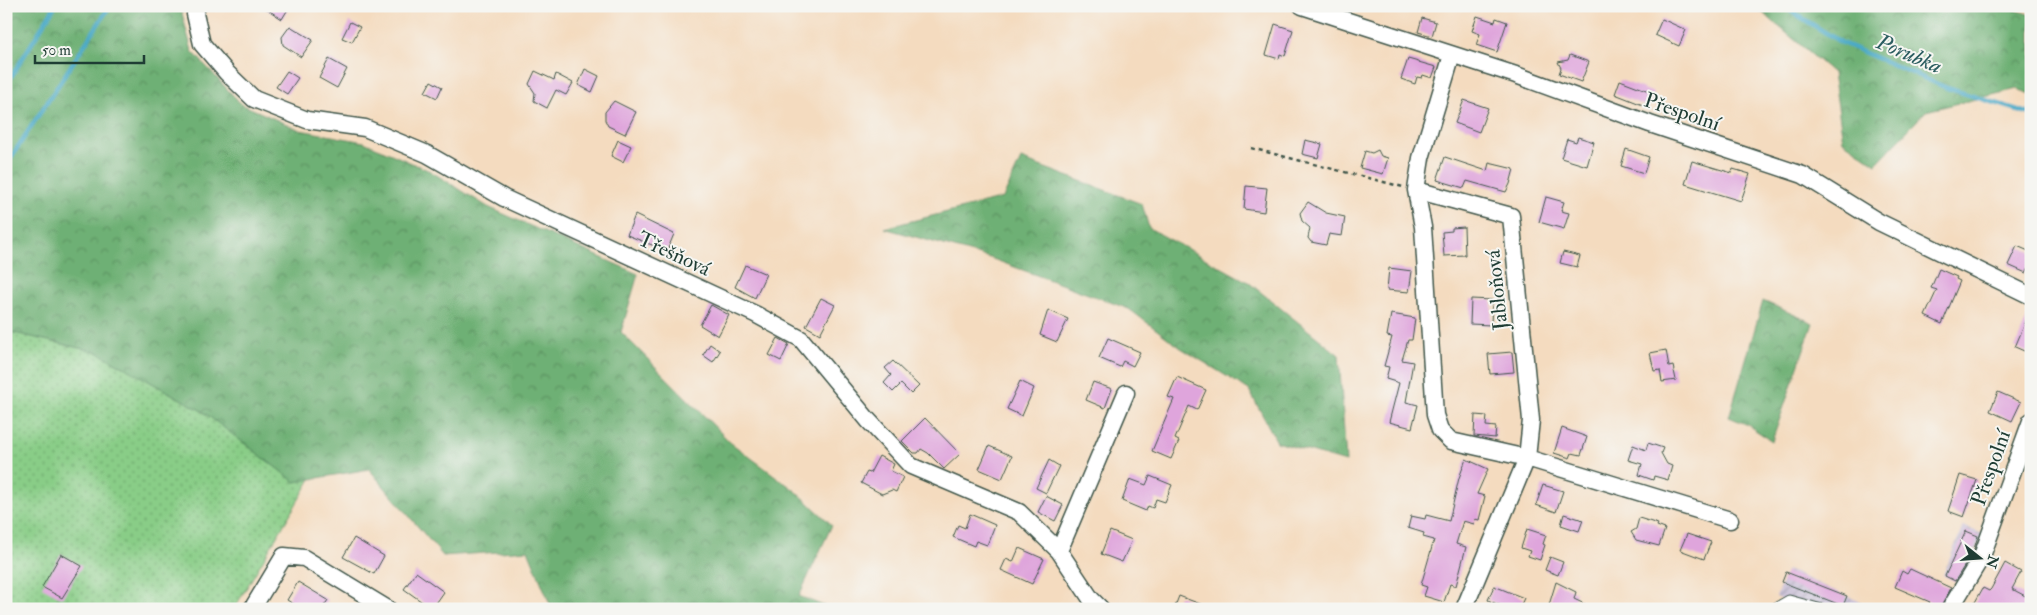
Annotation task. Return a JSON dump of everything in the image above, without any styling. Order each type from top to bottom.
[{"type":"street","name":"Třešňová","points":[[197,6],[195,14],[202,44],[226,73],[254,99],[306,120],[365,128],[427,154],[504,198],[755,314],[801,339],[868,420],[911,466],[1019,512],[1060,551],[1091,599],[1101,609]]},
{"type":"street","name":"Přespolní","points":[[1302,6],[1516,75],[1663,129],[1803,175],[1879,222],[2031,296]]},
{"type":"street","points":[[1452,55],[1421,158],[1416,190],[1423,227],[1435,415],[1440,430],[1451,441],[1527,458],[1730,520]]},
{"type":"street","name":"Jabloňová","points":[[1416,190],[1511,216],[1531,420],[1527,458],[1464,609]]},
{"type":"street","points":[[1060,551],[1126,393]]},
{"type":"street","name":"Přespolní","points":[[1950,609],[1982,556],[2031,421]]},
{"type":"street","points":[[252,609],[284,556],[304,558],[388,609]]},
{"type":"lane","points":[[1773,609],[1789,600],[1822,609]]},
{"type":"path","points":[[1252,148],[1416,190]]},
{"type":"shaded area","points":[[1963,526],[1983,534],[1960,583],[1943,575]]},
{"type":"shaded area","points":[[1787,570],[1875,609],[1806,609],[1776,597]]},
{"type":"green space","points":[[6,6],[180,6],[192,51],[241,104],[300,130],[364,142],[430,171],[488,207],[638,274],[621,332],[731,443],[797,492],[832,525],[799,596],[831,609],[552,609],[528,550],[443,556],[369,469],[295,482],[202,411],[97,352],[6,331]]},
{"type":"green space","points":[[1755,6],[2004,6],[2031,15],[2031,94],[2017,89],[1926,111],[1876,164],[1843,141],[1833,73]]},
{"type":"green space","points":[[1021,159],[1142,204],[1149,228],[1248,282],[1339,355],[1346,462],[1277,442],[1249,390],[1181,348],[1129,309],[990,258],[884,228],[1003,198]]},
{"type":"green space","points":[[1763,301],[1813,323],[1772,441],[1746,424],[1729,417]]},
{"type":"green space","points":[[6,331],[97,352],[202,411],[295,482],[311,479],[234,609],[6,609]]},
{"type":"building","points":[[262,6],[290,6],[282,19]]},
{"type":"building","points":[[1477,16],[1495,22],[1496,18],[1507,22],[1497,52],[1476,45],[1480,34],[1472,31]]},
{"type":"building","points":[[1422,18],[1436,22],[1432,36],[1418,32]]},
{"type":"building","points":[[1662,19],[1686,30],[1679,46],[1655,35]]},
{"type":"building","points":[[350,22],[360,27],[352,42],[342,38]]},
{"type":"building","points":[[1275,24],[1293,30],[1285,56],[1280,54],[1279,59],[1266,55]]},
{"type":"building","points":[[290,26],[313,40],[301,57],[283,45],[282,37]]},
{"type":"building","points":[[1570,55],[1589,62],[1581,82],[1559,74],[1561,68],[1558,62],[1568,60]]},
{"type":"building","points":[[329,59],[347,69],[337,88],[319,78]]},
{"type":"building","points":[[1408,59],[1436,67],[1432,78],[1423,75],[1422,78],[1417,77],[1415,84],[1401,79]]},
{"type":"building","points":[[585,69],[599,76],[592,92],[578,85]]},
{"type":"building","points":[[287,71],[298,78],[287,94],[276,87]]},
{"type":"building","points":[[535,71],[554,80],[556,74],[573,83],[566,95],[556,90],[547,108],[534,101],[535,93],[529,84]]},
{"type":"building","points":[[1620,80],[1654,93],[1648,107],[1615,94]]},
{"type":"building","points":[[431,81],[442,87],[437,98],[425,92]]},
{"type":"building","points":[[1464,100],[1488,108],[1479,132],[1455,123]]},
{"type":"building","points":[[614,101],[636,112],[625,134],[608,126],[605,120],[605,112]]},
{"type":"building","points":[[1578,137],[1594,142],[1587,166],[1561,158],[1567,139],[1576,142]]},
{"type":"building","points":[[618,140],[631,146],[623,162],[611,156]]},
{"type":"building","points":[[1305,140],[1322,144],[1318,158],[1302,154]]},
{"type":"building","points":[[1626,149],[1649,157],[1644,173],[1621,166]]},
{"type":"building","points":[[1378,150],[1381,156],[1388,158],[1383,174],[1360,168],[1365,151],[1372,153]]},
{"type":"building","points":[[1445,157],[1487,171],[1489,163],[1514,169],[1510,184],[1506,192],[1467,181],[1464,188],[1437,180]]},
{"type":"building","points":[[1692,161],[1732,173],[1733,169],[1750,174],[1741,201],[1685,184]]},
{"type":"building","points":[[1246,186],[1267,188],[1264,212],[1244,209]]},
{"type":"building","points":[[1546,197],[1564,202],[1561,211],[1569,213],[1564,229],[1539,222]]},
{"type":"building","points":[[1308,202],[1326,213],[1345,217],[1342,236],[1329,234],[1326,245],[1311,242],[1308,238],[1310,228],[1302,221],[1300,213]]},
{"type":"building","points":[[635,215],[674,234],[667,251],[627,235]]},
{"type":"building","points":[[1464,227],[1465,255],[1444,256],[1442,232],[1452,231],[1452,228]]},
{"type":"building","points":[[2017,246],[2031,252],[2031,263],[2026,273],[2008,265]]},
{"type":"building","points":[[1563,252],[1580,256],[1577,267],[1560,263]]},
{"type":"building","points":[[745,265],[766,274],[755,298],[735,287]]},
{"type":"building","points":[[1389,268],[1412,271],[1409,292],[1387,290]]},
{"type":"building","points":[[1939,269],[1957,277],[1956,279],[1960,281],[1942,324],[1925,316],[1937,290],[1931,288]]},
{"type":"building","points":[[821,298],[835,305],[820,334],[806,326]]},
{"type":"building","points":[[1471,299],[1492,300],[1491,325],[1470,324]]},
{"type":"building","points":[[711,305],[729,315],[718,336],[700,325]]},
{"type":"building","points":[[2031,309],[2031,354],[2015,347]]},
{"type":"building","points":[[1048,310],[1068,319],[1057,342],[1040,335]]},
{"type":"building","points":[[1391,314],[1415,318],[1412,340],[1408,340],[1402,360],[1413,362],[1406,402],[1418,405],[1412,428],[1389,422],[1399,383],[1386,379],[1389,367],[1384,366],[1392,337],[1387,336]]},
{"type":"building","points":[[778,338],[789,344],[781,361],[769,355]]},
{"type":"building","points":[[1108,338],[1140,352],[1133,366],[1123,361],[1120,367],[1099,358]]},
{"type":"building","points":[[710,344],[720,351],[713,362],[703,355]]},
{"type":"building","points":[[1666,350],[1669,367],[1673,366],[1676,380],[1662,382],[1660,370],[1654,371],[1650,353]]},
{"type":"building","points":[[1512,352],[1514,372],[1490,374],[1488,354]]},
{"type":"building","points":[[893,361],[919,386],[911,394],[901,384],[893,392],[884,383],[891,375],[885,368]]},
{"type":"building","points":[[1177,377],[1206,390],[1197,410],[1189,406],[1175,439],[1179,441],[1171,459],[1152,451],[1174,399],[1168,397]]},
{"type":"building","points":[[1020,381],[1034,388],[1022,416],[1007,409]]},
{"type":"building","points":[[1093,382],[1112,389],[1105,408],[1086,400]]},
{"type":"building","points":[[1998,392],[2021,402],[2012,421],[1990,411]]},
{"type":"building","points":[[1475,415],[1487,416],[1486,426],[1496,427],[1495,438],[1474,436]]},
{"type":"building","points":[[925,418],[960,454],[944,469],[928,453],[921,449],[918,453],[914,453],[902,441]]},
{"type":"building","points":[[1562,428],[1587,437],[1581,455],[1572,453],[1570,458],[1554,453]]},
{"type":"building","points":[[1648,443],[1663,448],[1661,453],[1667,464],[1672,466],[1668,480],[1654,476],[1653,480],[1639,475],[1642,464],[1628,460],[1633,445],[1646,450]]},
{"type":"building","points":[[989,446],[1012,456],[1002,479],[979,469]]},
{"type":"building","points":[[879,456],[894,464],[891,471],[903,477],[896,492],[892,490],[882,494],[861,483],[867,472],[870,473]]},
{"type":"building","points":[[1466,459],[1488,469],[1477,494],[1485,496],[1479,520],[1475,519],[1474,524],[1463,521],[1456,544],[1466,547],[1456,586],[1450,584],[1444,602],[1424,596],[1427,587],[1421,585],[1434,540],[1423,537],[1424,533],[1408,528],[1411,516],[1425,519],[1426,515],[1449,521],[1459,478]]},
{"type":"building","points":[[1049,460],[1059,466],[1046,493],[1036,488]]},
{"type":"building","points":[[1960,475],[1977,480],[1964,517],[1948,511]]},
{"type":"building","points":[[1150,476],[1172,485],[1165,502],[1156,499],[1153,508],[1148,506],[1146,511],[1122,501],[1130,479],[1146,485]]},
{"type":"building","points":[[1543,485],[1563,491],[1556,512],[1536,505]]},
{"type":"building","points":[[1046,496],[1063,505],[1055,521],[1038,512]]},
{"type":"building","points":[[970,514],[995,525],[987,545],[976,541],[974,546],[953,537],[958,525],[965,528]]},
{"type":"building","points":[[1564,514],[1583,520],[1579,531],[1561,525]]},
{"type":"building","points":[[1639,518],[1658,524],[1657,526],[1665,529],[1659,546],[1636,540],[1631,532],[1636,529]]},
{"type":"building","points":[[1527,529],[1546,535],[1540,560],[1528,556],[1530,551],[1521,548]]},
{"type":"building","points":[[1110,531],[1132,540],[1122,562],[1101,554]]},
{"type":"building","points":[[1966,531],[1978,536],[1973,552],[1955,581],[1945,576]]},
{"type":"building","points":[[1687,534],[1711,542],[1704,559],[1680,550]]},
{"type":"building","points":[[354,538],[384,556],[374,574],[343,557]]},
{"type":"building","points":[[1019,548],[1044,559],[1032,584],[1001,570],[1006,559],[1013,562]]},
{"type":"building","points":[[61,554],[82,566],[62,598],[42,587]]},
{"type":"building","points":[[1550,557],[1563,562],[1558,575],[1545,570]]},
{"type":"building","points":[[2005,563],[2021,572],[2012,589],[2031,599],[2031,609],[1984,609],[1974,604],[1983,588],[1989,591],[1991,589]]},
{"type":"building","points":[[1910,569],[1951,588],[1940,609],[1934,609],[1928,605],[1930,602],[1895,587],[1902,571],[1907,574]]},
{"type":"building","points":[[416,572],[444,592],[432,609],[404,589]]},
{"type":"building","points":[[1786,572],[1847,596],[1843,606],[1782,582]]},
{"type":"building","points":[[298,582],[328,600],[322,609],[301,609],[287,600]]},
{"type":"building","points":[[1556,582],[1576,592],[1574,599],[1595,609],[1560,609],[1549,605]]},
{"type":"building","points":[[1494,586],[1524,598],[1519,609],[1508,609],[1488,600]]},
{"type":"building","points":[[1179,596],[1211,608],[1174,609]]},
{"type":"waterway","points":[[6,85],[55,6]]},
{"type":"waterway","points":[[6,165],[110,6]]},
{"type":"waterway","name":"Porubka","points":[[1783,6],[1842,43],[1947,88],[2031,114]]}]
